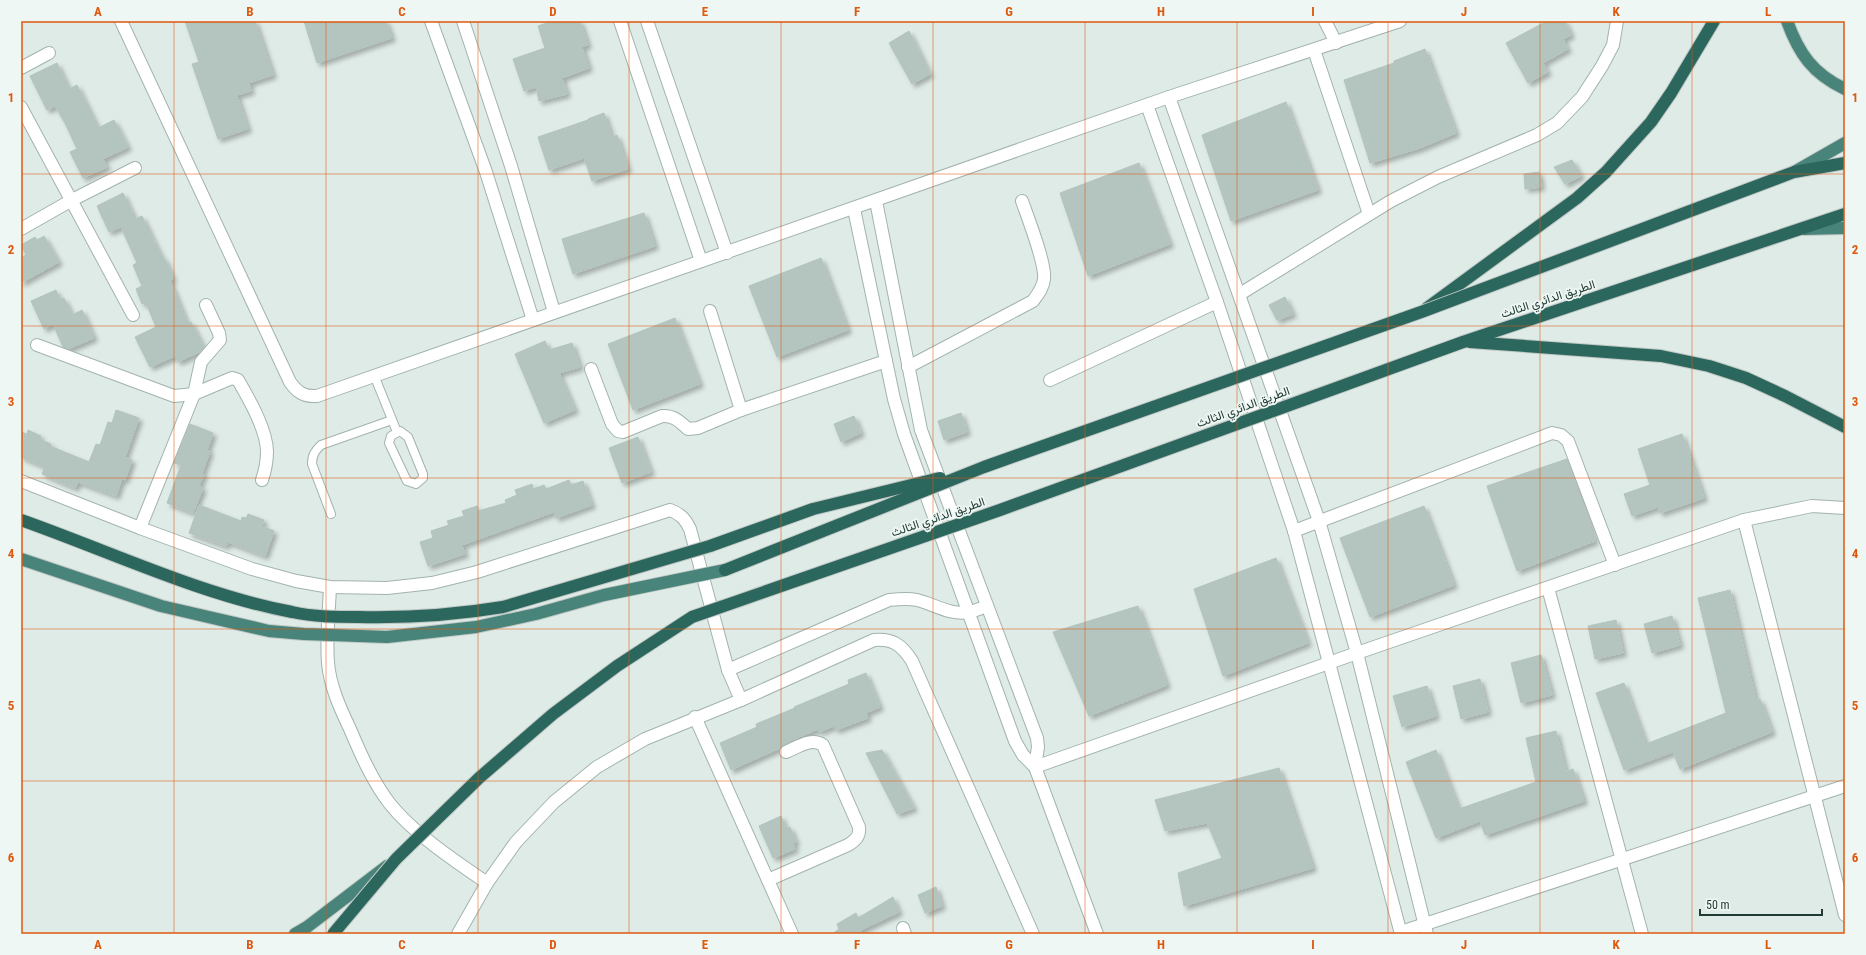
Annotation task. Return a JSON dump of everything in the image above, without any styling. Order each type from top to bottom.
[{"type":"highway","points":[[1424,311],[1577,198],[1629,148],[1651,122],[1671,93],[1714,21]]},
{"type":"highway","points":[[1788,21],[1795,40],[1806,59],[1816,72],[1845,89]]},
{"type":"highway","points":[[21,560],[161,606],[269,631],[304,634],[387,637],[476,626],[536,614],[604,595],[725,570],[984,467],[1424,311],[1794,172],[1845,143]]},
{"type":"highway","points":[[1794,172],[1845,163]]},
{"type":"highway","name":"الطريق الدائري الثالث","points":[[333,934],[396,859],[479,778],[552,714],[617,666],[692,617],[1000,510],[1463,342],[1845,214]]},
{"type":"highway","name":"الطريق الدائري الثالث","points":[[1804,229],[1845,228]]},
{"type":"highway","points":[[1463,342],[1661,356],[1709,366],[1746,378],[1845,427]]},
{"type":"highway","points":[[21,520],[178,579],[255,604],[294,613],[326,616],[398,617],[471,612],[503,607],[710,546],[813,509],[984,467]]},
{"type":"highway","points":[[295,934],[307,927],[396,859]]},
{"type":"street","points":[[122,21],[292,386],[301,394],[309,397],[317,396],[554,312],[854,209],[1169,97],[1336,43],[1393,22]]},
{"type":"street","points":[[431,21],[486,172],[533,320]]},
{"type":"street","points":[[463,21],[511,166],[554,312]]},
{"type":"street","points":[[620,21],[701,261]]},
{"type":"street","points":[[647,21],[727,253]]},
{"type":"street","points":[[1325,21],[1336,43]]},
{"type":"street","points":[[1240,294],[1410,190],[1537,135],[1557,123],[1582,97],[1602,66],[1612,45],[1618,21]]},
{"type":"street","points":[[1314,50],[1369,214]]},
{"type":"street","points":[[21,68],[49,53]]},
{"type":"street","points":[[1169,97],[1320,521],[1357,653],[1425,930]]},
{"type":"street","points":[[1147,105],[1294,531],[1401,933],[1425,930],[1622,860],[1845,786]]},
{"type":"street","points":[[21,107],[133,315]]},
{"type":"street","points":[[21,229],[72,200],[135,168]]},
{"type":"street","points":[[876,201],[921,430],[1037,738],[1038,748],[1035,767]]},
{"type":"street","points":[[908,367],[1033,301],[1041,291],[1044,279],[1043,266],[1022,201]]},
{"type":"street","points":[[854,209],[886,361],[904,434],[1015,741],[1023,756],[1035,767],[1097,934]]},
{"type":"street","points":[[1050,380],[1216,302]]},
{"type":"street","points":[[140,528],[194,394],[202,362],[220,340],[219,333],[206,305]]},
{"type":"street","points":[[710,311],[741,410]]},
{"type":"street","points":[[37,345],[167,394],[180,396],[194,394],[232,378],[238,380],[265,438],[267,452],[266,466],[262,480]]},
{"type":"street","points":[[591,369],[612,424],[618,431],[627,431],[662,416],[668,415],[673,417],[688,429],[693,429],[741,410],[886,361]]},
{"type":"street","points":[[1294,531],[1552,433],[1561,435],[1568,441],[1615,565]]},
{"type":"street","points":[[21,482],[252,569],[296,581],[330,587],[387,588],[432,583],[477,572],[670,510],[679,513],[686,520],[690,529],[728,670],[741,700]]},
{"type":"street","points":[[1035,767],[1357,653],[1744,520],[1812,506],[1845,508]]},
{"type":"street","points":[[1744,520],[1845,915]]},
{"type":"street","points":[[330,587],[328,649],[331,678],[341,709],[364,761],[390,804],[408,823],[463,867],[487,883]]},
{"type":"street","points":[[1548,588],[1642,934]]},
{"type":"street","points":[[728,670],[889,600],[903,598],[917,600],[949,611],[968,612],[987,606]]},
{"type":"street","points":[[458,934],[487,883],[516,842],[554,802],[597,767],[645,739],[695,717],[741,700],[874,640],[883,639],[894,641],[902,646],[912,660],[1033,934]]},
{"type":"street","points":[[695,717],[792,934]]},
{"type":"street","points":[[768,880],[848,845],[858,837],[860,832],[823,745],[814,741],[786,752]]},
{"type":"lane","points":[[374,375],[397,432]]},
{"type":"lane","points":[[332,514],[312,464],[312,457],[315,450],[321,445],[392,420]]},
{"type":"lane","points":[[397,432],[406,434],[422,469],[423,478],[416,484],[407,481],[389,443],[391,436],[397,432]]},
{"type":"building","points":[[185,21],[255,21],[273,75],[249,83],[251,91],[237,95],[248,129],[218,139],[192,64],[199,62]]},
{"type":"building","points":[[304,21],[386,21],[392,38],[317,63]]},
{"type":"building","points":[[552,21],[580,21],[588,45],[582,47],[589,68],[562,78],[567,94],[539,101],[536,87],[524,91],[513,59],[545,48],[538,26]]},
{"type":"building","points":[[1547,21],[1565,21],[1571,35],[1563,39],[1568,49],[1543,63],[1548,72],[1528,83],[1506,43]]},
{"type":"building","points":[[909,31],[930,74],[912,84],[889,43]]},
{"type":"building","points":[[1425,49],[1456,133],[1420,148],[1370,163],[1344,80],[1394,63],[1394,61]]},
{"type":"building","points":[[57,63],[69,89],[77,85],[98,128],[114,120],[128,147],[103,159],[107,167],[83,178],[70,152],[77,149],[65,123],[55,106],[47,110],[30,76]]},
{"type":"building","points":[[1286,102],[1318,190],[1231,221],[1202,135]]},
{"type":"building","points":[[604,113],[612,137],[617,135],[628,169],[592,181],[584,158],[549,170],[538,137]]},
{"type":"building","points":[[1572,160],[1581,176],[1565,184],[1554,167]]},
{"type":"building","points":[[1139,163],[1170,244],[1088,276],[1060,193]]},
{"type":"building","points":[[1539,172],[1541,187],[1525,189],[1524,174]]},
{"type":"building","points":[[123,193],[135,219],[142,216],[160,254],[166,261],[173,279],[170,281],[187,323],[191,322],[204,348],[201,351],[178,362],[175,356],[150,367],[135,337],[156,327],[146,303],[142,304],[136,289],[142,286],[133,265],[137,263],[121,227],[109,232],[97,206]]},
{"type":"building","points":[[644,213],[655,246],[573,274],[562,239]]},
{"type":"building","points":[[44,236],[59,262],[21,283],[21,258],[26,255],[21,245],[35,237],[37,240]]},
{"type":"building","points":[[821,258],[848,330],[777,357],[749,286]]},
{"type":"building","points":[[56,290],[60,300],[64,298],[72,315],[82,310],[94,338],[68,349],[63,347],[53,324],[44,329],[31,301]]},
{"type":"building","points":[[1285,297],[1293,314],[1277,320],[1269,305]]},
{"type":"building","points":[[675,318],[700,384],[633,410],[608,344]]},
{"type":"building","points":[[545,341],[549,350],[572,343],[580,367],[559,373],[575,410],[544,423],[515,354]]},
{"type":"building","points":[[116,410],[139,418],[125,457],[132,460],[125,480],[122,479],[116,496],[78,482],[75,488],[42,474],[45,467],[21,457],[21,432],[27,434],[28,430],[41,436],[39,439],[51,444],[50,446],[89,462],[96,444],[100,445],[108,422],[112,423]]},
{"type":"building","points":[[961,413],[967,432],[944,440],[938,421]]},
{"type":"building","points":[[854,416],[861,433],[841,442],[834,424]]},
{"type":"building","points":[[190,424],[213,433],[207,450],[210,451],[202,473],[204,474],[199,486],[203,488],[193,513],[167,503],[181,465],[174,463]]},
{"type":"building","points":[[1682,434],[1704,498],[1660,513],[1658,507],[1632,516],[1624,494],[1650,485],[1638,449]]},
{"type":"building","points":[[638,437],[651,472],[622,483],[609,448]]},
{"type":"building","points":[[1567,459],[1595,541],[1517,571],[1487,486]]},
{"type":"building","points":[[569,480],[571,485],[583,481],[592,505],[556,518],[554,512],[462,545],[465,554],[428,566],[420,542],[433,538],[431,531],[449,525],[447,521],[464,516],[462,511],[477,506],[478,511],[506,503],[505,500],[517,495],[515,490],[532,484],[533,489],[544,485],[546,489]]},
{"type":"building","points":[[199,505],[241,521],[242,517],[246,518],[248,514],[264,520],[262,526],[274,531],[265,556],[228,542],[226,546],[189,533]]},
{"type":"building","points":[[1424,506],[1454,585],[1370,617],[1340,538]]},
{"type":"building","points":[[1276,558],[1308,643],[1223,676],[1194,589]]},
{"type":"building","points":[[1730,590],[1756,701],[1760,699],[1772,732],[1680,769],[1673,752],[1624,770],[1596,693],[1624,683],[1646,744],[1726,713],[1698,598]]},
{"type":"building","points":[[1138,606],[1167,685],[1089,716],[1053,632]]},
{"type":"building","points":[[1672,616],[1680,645],[1652,653],[1644,624]]},
{"type":"building","points":[[1616,620],[1623,653],[1595,659],[1588,626]]},
{"type":"building","points":[[1541,655],[1552,695],[1521,703],[1511,663]]},
{"type":"building","points":[[866,673],[880,707],[866,713],[868,718],[836,730],[834,726],[819,732],[818,729],[731,770],[720,743],[757,727],[756,724],[849,684],[848,680]]},
{"type":"building","points":[[1480,679],[1488,712],[1461,719],[1453,686]]},
{"type":"building","points":[[1427,686],[1436,716],[1402,727],[1393,696]]},
{"type":"building","points":[[1556,731],[1566,772],[1573,769],[1584,801],[1485,835],[1480,821],[1436,838],[1406,762],[1436,750],[1459,809],[1536,782],[1526,738]]},
{"type":"building","points":[[882,750],[914,808],[897,814],[866,753]]},
{"type":"building","points":[[1279,768],[1313,868],[1184,906],[1178,873],[1222,858],[1207,823],[1165,831],[1155,800]]},
{"type":"building","points":[[781,816],[786,829],[790,827],[796,842],[793,844],[795,849],[773,858],[759,826]]},
{"type":"building","points":[[936,887],[942,906],[925,913],[918,895]]},
{"type":"building","points":[[893,897],[899,912],[861,930],[862,934],[836,934],[835,932],[839,929],[837,924],[856,913],[858,918]]}]
